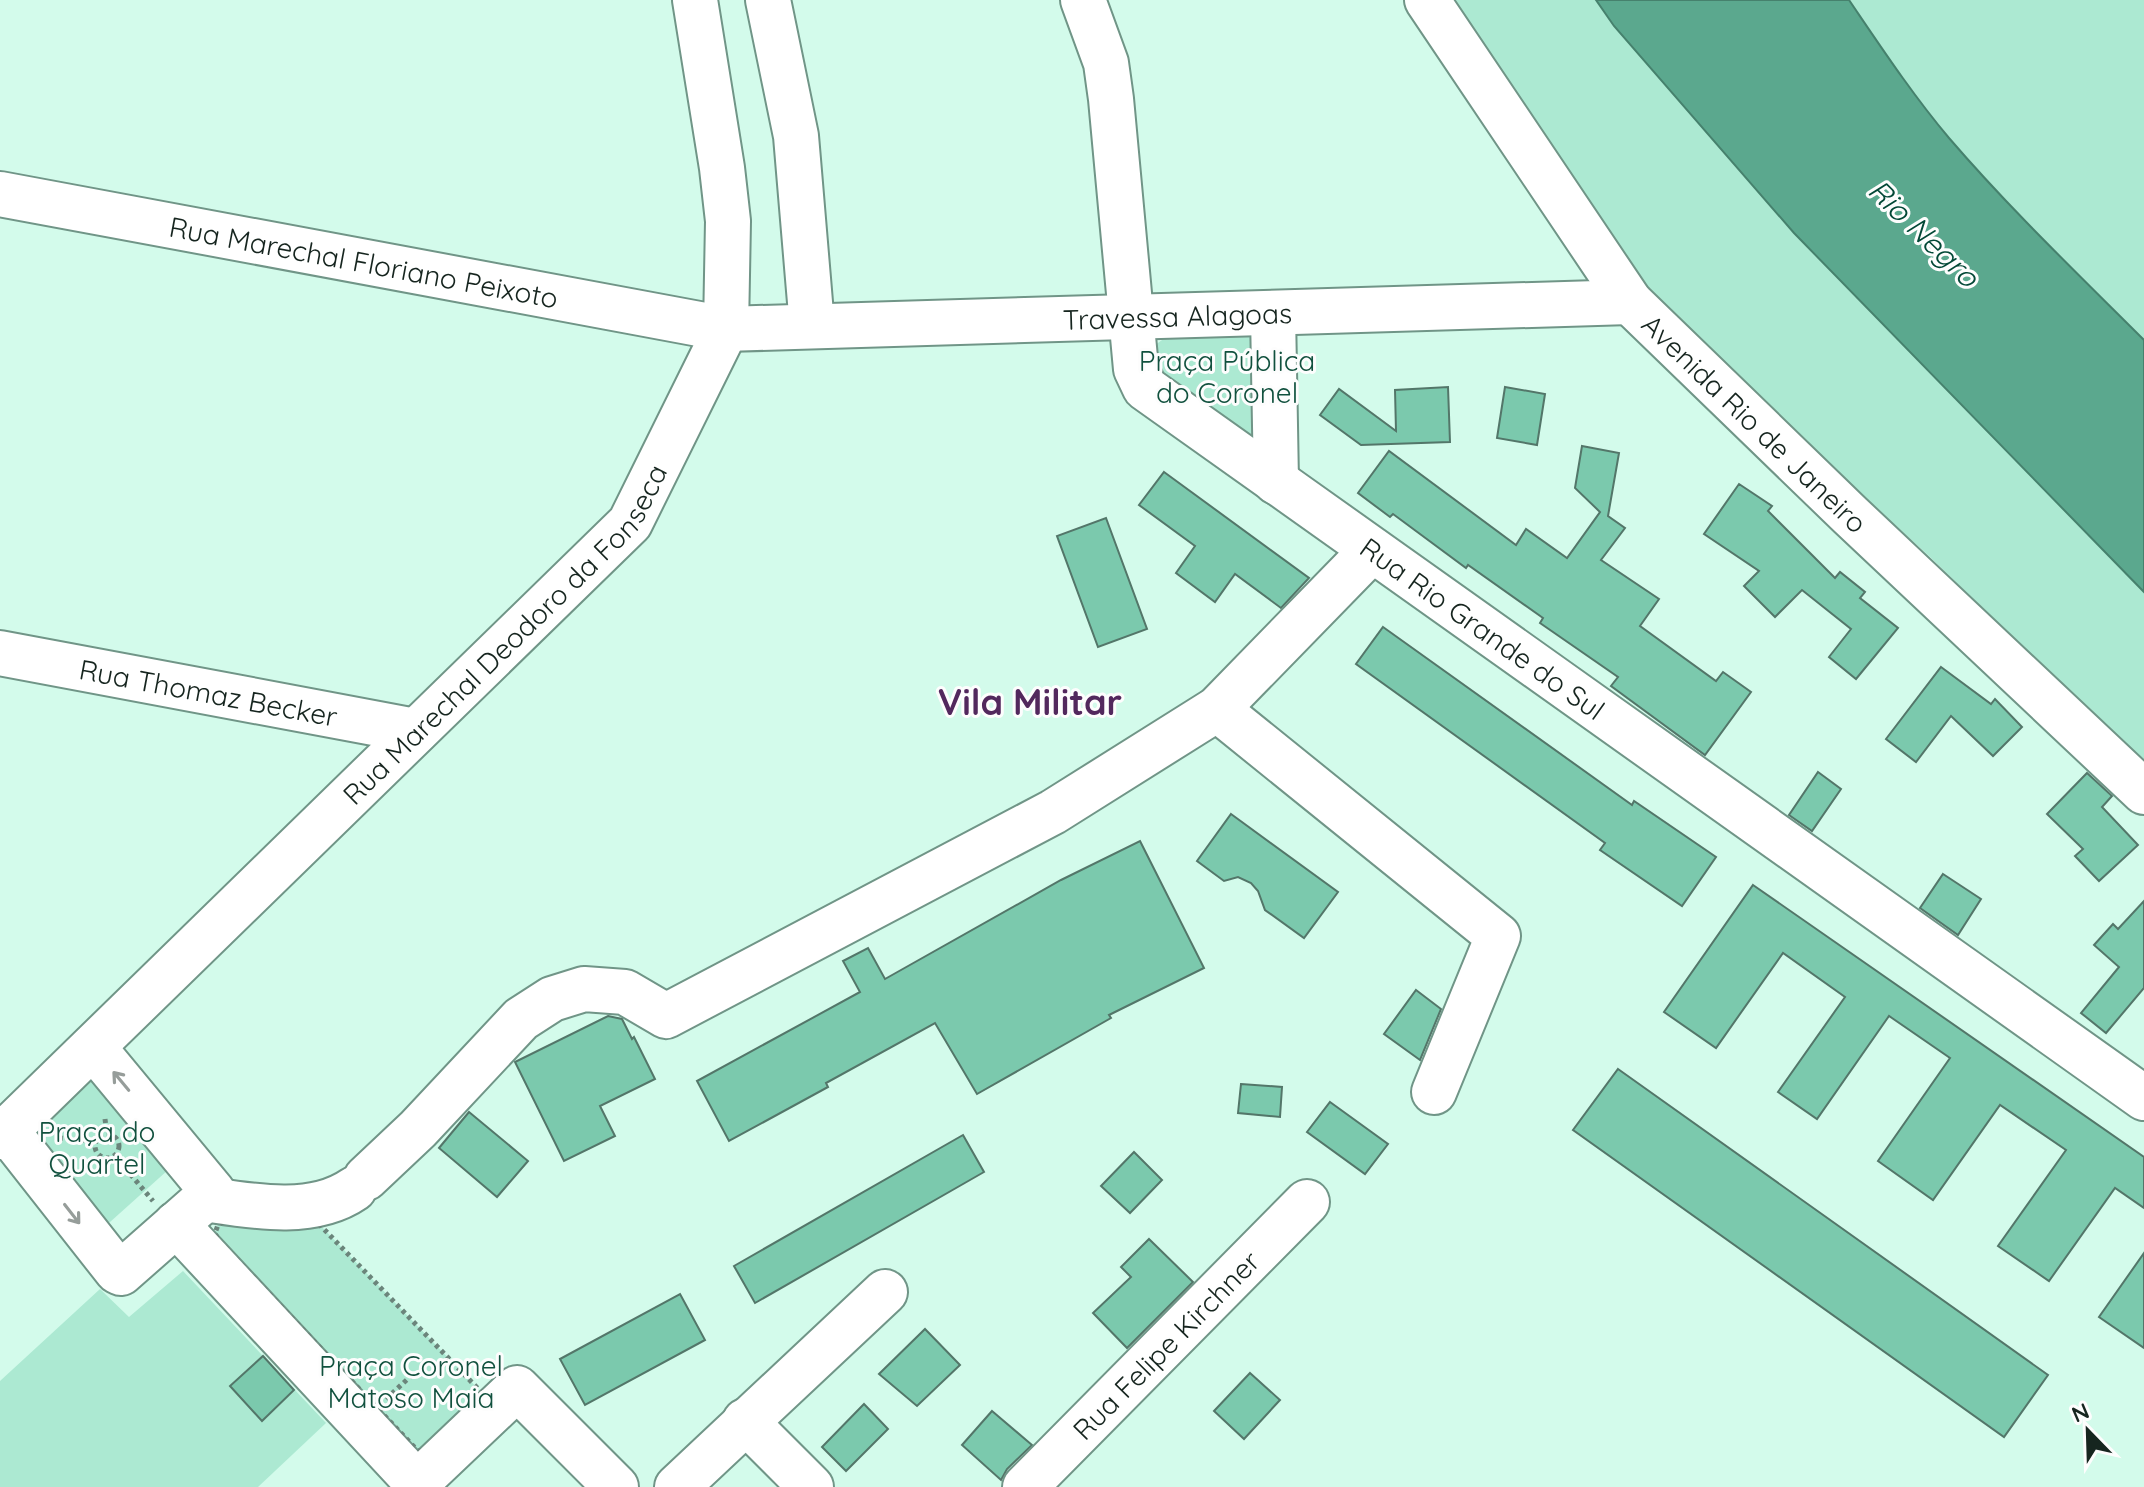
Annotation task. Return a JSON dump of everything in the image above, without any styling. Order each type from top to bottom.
[{"type":"street","name":"Rua Marechal Deodoro da Fonseca","points":[[2,1132],[630,523],[726,329],[728,221],[695,0]]},
{"type":"street","points":[[768,0],[796,136],[812,326]]},
{"type":"street","name":"Rua Rio Grande do Sul","points":[[1083,0],[1106,63],[1136,369],[1145,388],[2144,1098]]},
{"type":"street","name":"Avenida Rio de Janeiro","points":[[1427,0],[1630,302],[2144,792]]},
{"type":"street","name":"Rua Marechal Floriano Peixoto","points":[[0,194],[726,329]]},
{"type":"street","name":"Travessa Alagoas","points":[[726,329],[1630,302]]},
{"type":"street","points":[[1273,313],[1276,482]]},
{"type":"street","points":[[2,1132],[121,1273],[199,1217],[260,1207],[313,1205],[344,1196],[418,1129],[521,1019],[552,999],[584,989],[625,992],[666,1016],[1053,812],[1217,709],[1372,550]]},
{"type":"street","name":"Rua Thomaz Becker","points":[[0,653],[416,731]]},
{"type":"street","points":[[1217,709],[1498,936],[1434,1092]]},
{"type":"street","points":[[93,1047],[212,1190],[199,1217]]},
{"type":"street","name":"Rua Felipe Kirchner","points":[[1025,1487],[1307,1202]]},
{"type":"street","points":[[199,1217],[417,1483],[517,1388],[616,1487]]},
{"type":"street","points":[[677,1487],[885,1292]]},
{"type":"street","points":[[745,1421],[811,1487]]},
{"type":"path","points":[[110,1134],[118,1139],[119,1149],[115,1156],[106,1158],[98,1154],[95,1146],[100,1136],[110,1134]]},
{"type":"path","points":[[115,1156],[144,1191],[199,1217],[223,1219],[232,1215],[317,1222],[487,1398],[431,1449],[418,1451],[199,1217]]},
{"type":"path","points":[[144,1191],[155,1181]]},
{"type":"green space","points":[[1438,0],[1596,0],[1614,26],[1794,233],[2144,592],[2144,764],[1928,555],[1648,302]]},
{"type":"green space","points":[[1849,0],[2144,0],[2144,340],[2020,216],[1949,138]]},
{"type":"green space","name":"Praça Pública do Coronel","points":[[1249,337],[1260,341],[1262,444],[1158,377],[1155,345],[1165,338]]},
{"type":"green space","name":"Praça do Quartel","points":[[98,1067],[178,1161],[100,1231],[17,1134]]},
{"type":"green space","name":"Praça Coronel Matoso Maia","points":[[219,1222],[317,1222],[487,1398],[422,1452],[418,1451],[218,1240],[215,1233]]},
{"type":"green space","points":[[183,1271],[326,1423],[258,1487],[0,1487],[0,1381],[100,1289],[129,1317]]},
{"type":"water","name":"Rio Negro","points":[[1596,0],[1849,0],[1949,138],[2020,216],[2144,340],[2144,592],[1794,233],[1614,26]]},
{"type":"building","points":[[1448,387],[1450,442],[1361,445],[1320,415],[1339,389],[1396,431],[1395,390]]},
{"type":"building","points":[[1505,387],[1545,394],[1537,445],[1497,438]]},
{"type":"building","points":[[1582,446],[1619,453],[1608,516],[1625,528],[1601,560],[1659,599],[1640,626],[1716,681],[1723,672],[1751,692],[1705,755],[1611,686],[1618,677],[1540,623],[1543,618],[1358,493],[1389,451],[1516,545],[1526,529],[1567,558],[1600,512],[1575,488]]},
{"type":"building","points":[[1164,472],[1309,578],[1281,608],[1235,574],[1215,602],[1176,573],[1195,546],[1139,505]]},
{"type":"building","points":[[1739,484],[1772,506],[1768,511],[1835,578],[1840,572],[1865,592],[1860,598],[1898,628],[1856,679],[1829,657],[1851,629],[1802,590],[1775,617],[1744,586],[1759,571],[1704,534]]},
{"type":"building","points":[[1106,518],[1147,629],[1098,647],[1057,536]]},
{"type":"building","points":[[1383,627],[1632,805],[1634,801],[1716,857],[1682,906],[1600,850],[1605,843],[1356,664]]},
{"type":"building","points":[[1941,667],[1991,704],[1995,699],[2022,727],[1993,756],[1951,716],[1916,762],[1886,739]]},
{"type":"building","points":[[1818,772],[1841,789],[1812,831],[1789,815]]},
{"type":"building","points":[[2087,773],[2112,796],[2102,807],[2138,845],[2099,881],[2075,856],[2083,849],[2047,814]]},
{"type":"building","points":[[1231,814],[1338,892],[1304,938],[1265,910],[1258,891],[1251,883],[1238,877],[1224,881],[1197,861]]},
{"type":"building","points":[[1140,841],[1204,968],[1109,1015],[1111,1018],[977,1094],[935,1023],[729,1141],[697,1081],[860,992],[843,961],[868,948],[885,979],[1061,880]]},
{"type":"building","points":[[1943,874],[1981,899],[1958,935],[1920,908]]},
{"type":"building","points":[[1753,885],[2144,1157],[2144,1208],[2115,1188],[2049,1281],[1998,1246],[2066,1150],[2000,1105],[1933,1200],[1878,1161],[1950,1058],[1889,1016],[1817,1119],[1778,1092],[1845,997],[1783,953],[1716,1048],[1664,1012]]},
{"type":"building","points":[[2144,901],[2144,988],[2106,1033],[2081,1013],[2119,967],[2094,945],[2113,924],[2118,929]]},
{"type":"building","points":[[1416,990],[1441,1009],[1420,1060],[1384,1034]]},
{"type":"building","points":[[608,1016],[622,1019],[655,1079],[600,1106],[615,1136],[564,1161],[515,1062]]},
{"type":"building","points":[[1618,1069],[2048,1375],[2004,1437],[1573,1130]]},
{"type":"building","points":[[1241,1084],[1282,1087],[1280,1117],[1238,1113]]},
{"type":"building","points":[[1330,1102],[1388,1144],[1365,1174],[1307,1132]]},
{"type":"building","points":[[469,1112],[528,1161],[497,1197],[439,1148]]},
{"type":"building","points":[[963,1135],[984,1172],[755,1303],[734,1266]]},
{"type":"building","points":[[1134,1152],[1162,1180],[1130,1213],[1101,1186]]},
{"type":"building","points":[[1149,1239],[1193,1282],[1127,1348],[1093,1313],[1131,1277],[1121,1267]]},
{"type":"building","points":[[2144,1253],[2144,1348],[2099,1317]]},
{"type":"building","points":[[680,1294],[705,1340],[585,1405],[560,1359]]},
{"type":"building","points":[[925,1329],[960,1365],[917,1406],[879,1374]]},
{"type":"building","points":[[263,1356],[294,1390],[262,1421],[230,1386]]},
{"type":"building","points":[[1250,1373],[1280,1400],[1244,1439],[1214,1411]]},
{"type":"building","points":[[864,1404],[888,1429],[846,1471],[822,1447]]},
{"type":"building","points":[[992,1411],[1032,1445],[1007,1469],[1001,1480],[962,1445]]},
{"type":"district","name":"Vila Militar","points":[[1030,701]]}]
